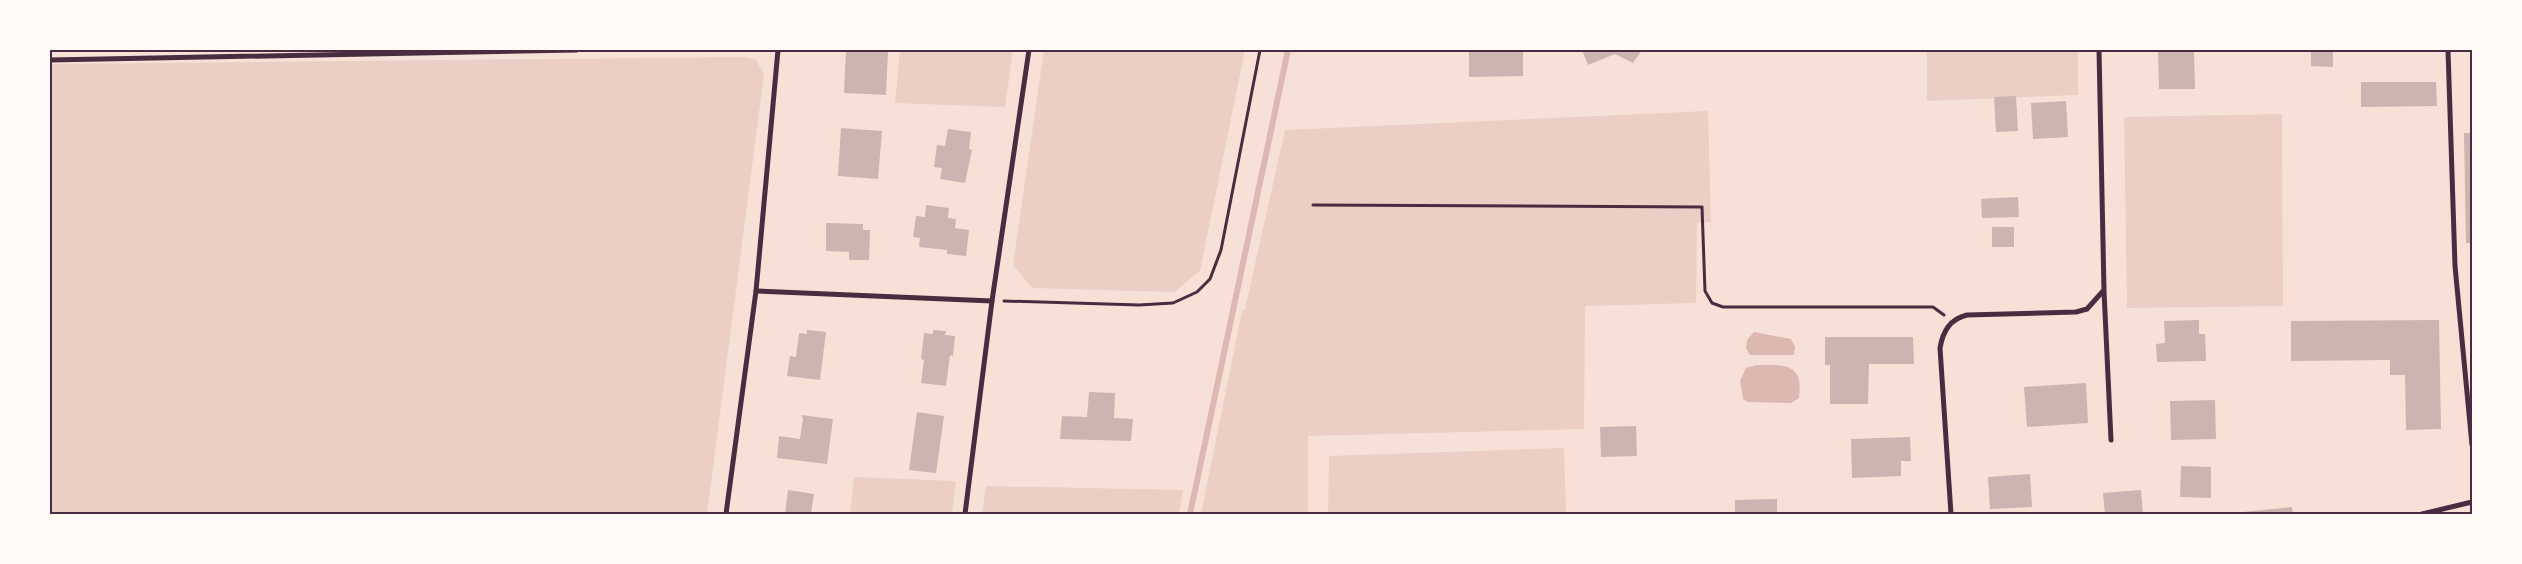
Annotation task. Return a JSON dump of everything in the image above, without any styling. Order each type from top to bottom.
[{"type":"street","points":[[50,60],[282,52],[576,50]]},
{"type":"street","points":[[726,514],[756,291],[778,50]]},
{"type":"street","points":[[965,514],[992,301],[1029,50]]},
{"type":"street","points":[[2099,50],[2104,290],[2111,440]]},
{"type":"street","points":[[2448,50],[2455,266],[2472,445]]},
{"type":"street","points":[[1951,514],[1940,348],[1943,335],[1950,323],[1959,317],[1967,316],[2087,310],[2104,290]]},
{"type":"street","points":[[756,291],[992,301]]},
{"type":"street","points":[[2422,514],[2472,502]]},
{"type":"path","points":[[992,301],[1139,305],[1173,303],[1197,292],[1210,279],[1221,250],[1260,50]]},
{"type":"path","points":[[1313,206],[1702,207],[1705,291],[1712,303],[1723,307],[1933,307],[1943,312],[1950,323]]},
{"type":"shaded area","points":[[900,50],[1013,50],[1005,107],[895,103]]},
{"type":"shaded area","points":[[1044,50],[1245,50],[1200,271],[1174,292],[1032,288],[1013,265]]},
{"type":"shaded area","points":[[1927,50],[2078,50],[2078,95],[1927,101]]},
{"type":"shaded area","points":[[745,57],[756,60],[764,74],[707,514],[50,514],[50,64]]},
{"type":"shaded area","points":[[1708,111],[1711,222],[1697,223],[1696,303],[1585,306],[1584,429],[1308,436],[1308,514],[1201,514],[1242,311],[1245,309],[1285,130]]},
{"type":"shaded area","points":[[2282,114],[2283,306],[2127,308],[2124,117]]},
{"type":"shaded area","points":[[1754,332],[1791,339],[1795,347],[1794,355],[1750,355],[1746,349],[1747,340]]},
{"type":"shaded area","points":[[1756,365],[1775,365],[1790,368],[1798,378],[1800,386],[1799,398],[1791,403],[1748,402],[1743,399],[1740,381],[1746,368]]},
{"type":"shaded area","points":[[1564,448],[1566,514],[1328,514],[1329,456]]},
{"type":"shaded area","points":[[854,477],[956,481],[952,514],[850,514]]},
{"type":"shaded area","points":[[986,486],[1183,490],[1179,514],[982,514]]},
{"type":"building","points":[[846,50],[888,50],[886,95],[844,93]]},
{"type":"building","points":[[1469,50],[1523,50],[1523,76],[1469,77]]},
{"type":"building","points":[[1582,50],[1642,50],[1633,63],[1615,54],[1588,65]]},
{"type":"building","points":[[2311,50],[2333,50],[2333,67],[2311,66]]},
{"type":"building","points":[[2194,51],[2195,89],[2159,89],[2158,52]]},
{"type":"building","points":[[2361,82],[2436,82],[2437,106],[2361,107]]},
{"type":"building","points":[[2016,96],[2018,131],[1996,132],[1994,97]]},
{"type":"building","points":[[2066,101],[2068,137],[2033,139],[2031,103]]},
{"type":"building","points":[[841,128],[882,131],[878,179],[838,176]]},
{"type":"building","points":[[948,129],[971,132],[969,149],[972,150],[965,183],[940,179],[942,168],[934,167],[937,145],[945,146]]},
{"type":"building","points":[[2464,133],[2472,133],[2472,243],[2466,243]]},
{"type":"building","points":[[2018,197],[2019,217],[1982,218],[1981,199]]},
{"type":"building","points":[[926,205],[949,208],[948,218],[956,219],[955,228],[969,230],[966,256],[947,254],[947,250],[919,247],[920,238],[913,237],[916,216],[925,217]]},
{"type":"building","points":[[826,223],[863,224],[863,230],[870,230],[869,260],[849,260],[849,252],[826,251]]},
{"type":"building","points":[[1992,227],[2014,227],[2014,247],[1992,247]]},
{"type":"building","points":[[2199,320],[2199,334],[2205,334],[2206,361],[2157,362],[2156,344],[2165,343],[2164,321]]},
{"type":"building","points":[[2439,320],[2441,429],[2406,430],[2405,375],[2390,375],[2390,360],[2291,361],[2291,321]]},
{"type":"building","points":[[807,330],[826,332],[820,380],[787,376],[790,356],[796,357],[799,333],[807,334]]},
{"type":"building","points":[[933,330],[946,331],[945,335],[955,336],[953,356],[950,355],[946,386],[921,383],[924,360],[921,359],[924,333],[933,334]]},
{"type":"building","points":[[1825,337],[1913,337],[1914,364],[1869,364],[1868,404],[1830,404],[1830,365],[1825,365]]},
{"type":"building","points":[[2086,383],[2088,423],[2027,427],[2024,387]]},
{"type":"building","points":[[1089,392],[1115,393],[1114,418],[1133,419],[1131,441],[1060,439],[1062,416],[1087,417]]},
{"type":"building","points":[[2215,400],[2216,439],[2171,440],[2170,401]]},
{"type":"building","points":[[917,412],[944,416],[936,473],[909,470]]},
{"type":"building","points":[[801,415],[833,419],[827,464],[777,458],[779,436],[800,439],[803,418]]},
{"type":"building","points":[[1636,426],[1637,456],[1601,457],[1600,427]]},
{"type":"building","points":[[1910,437],[1911,461],[1901,461],[1901,476],[1852,478],[1851,439]]},
{"type":"building","points":[[2181,466],[2211,467],[2211,498],[2180,497]]},
{"type":"building","points":[[2030,474],[2032,507],[1990,509],[1988,477]]},
{"type":"building","points":[[788,490],[814,494],[811,514],[785,514]]},
{"type":"building","points":[[2141,490],[2143,514],[2105,514],[2103,493]]},
{"type":"building","points":[[1777,499],[1777,514],[1735,514],[1735,500]]},
{"type":"building","points":[[2292,507],[2293,514],[2233,514],[2233,513]]},
{"type":"waterway","points":[[1190,514],[1288,50]]}]
